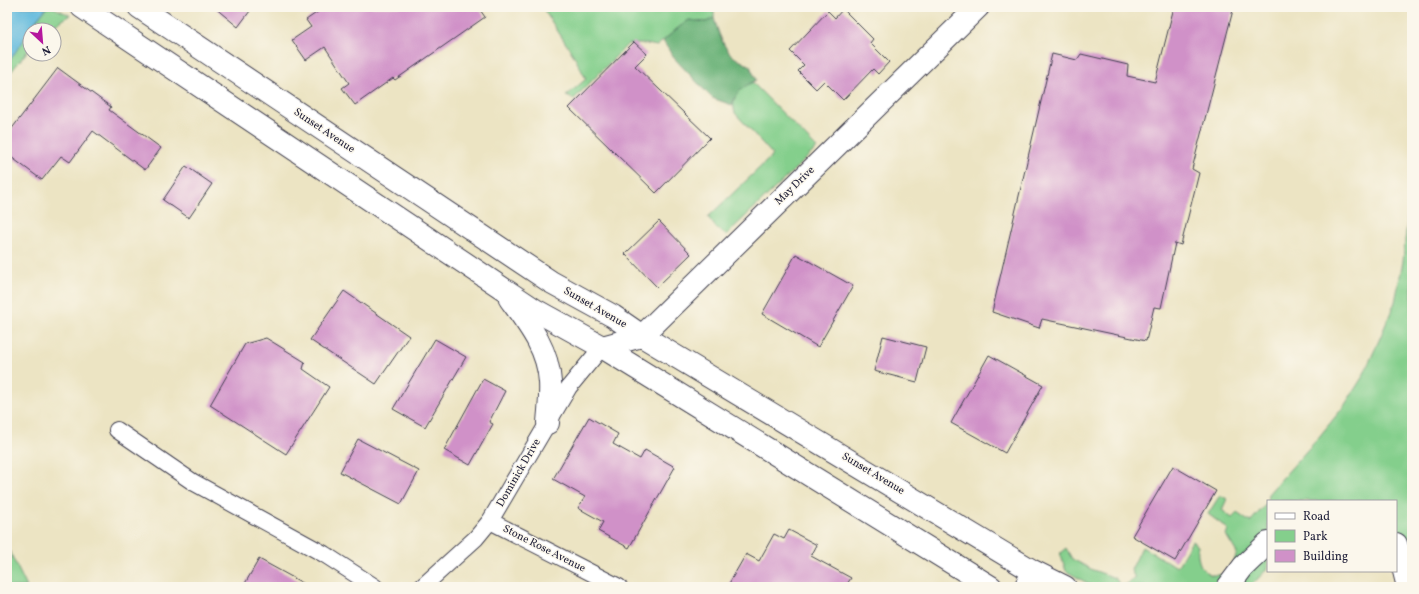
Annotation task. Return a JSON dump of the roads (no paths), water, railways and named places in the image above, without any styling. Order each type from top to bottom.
[{"type":"main road","name":"Sunset Avenue","points":[[139,7],[550,282],[613,316],[642,336],[1027,578],[1065,587]]},
{"type":"main road","name":"May Drive","points":[[602,347],[642,336],[978,7]]},
{"type":"main road","points":[[87,10],[535,310],[602,347],[991,587]]},
{"type":"main road","points":[[503,288],[533,331],[547,362],[550,384],[548,423]]},
{"type":"main road","points":[[1228,587],[1243,568],[1267,544]]},
{"type":"main road","points":[[1397,546],[1402,559],[1408,587]]},
{"type":"street","name":"Dominick Drive","points":[[422,587],[476,538],[490,522],[569,387],[602,347]]},
{"type":"street","points":[[117,430],[193,482],[324,554],[375,587]]},
{"type":"street","name":"Stone Rose Avenue","points":[[490,522],[619,587]]},
{"type":"water","points":[[7,7],[47,7],[35,22],[22,22],[22,42],[7,65]]}]
